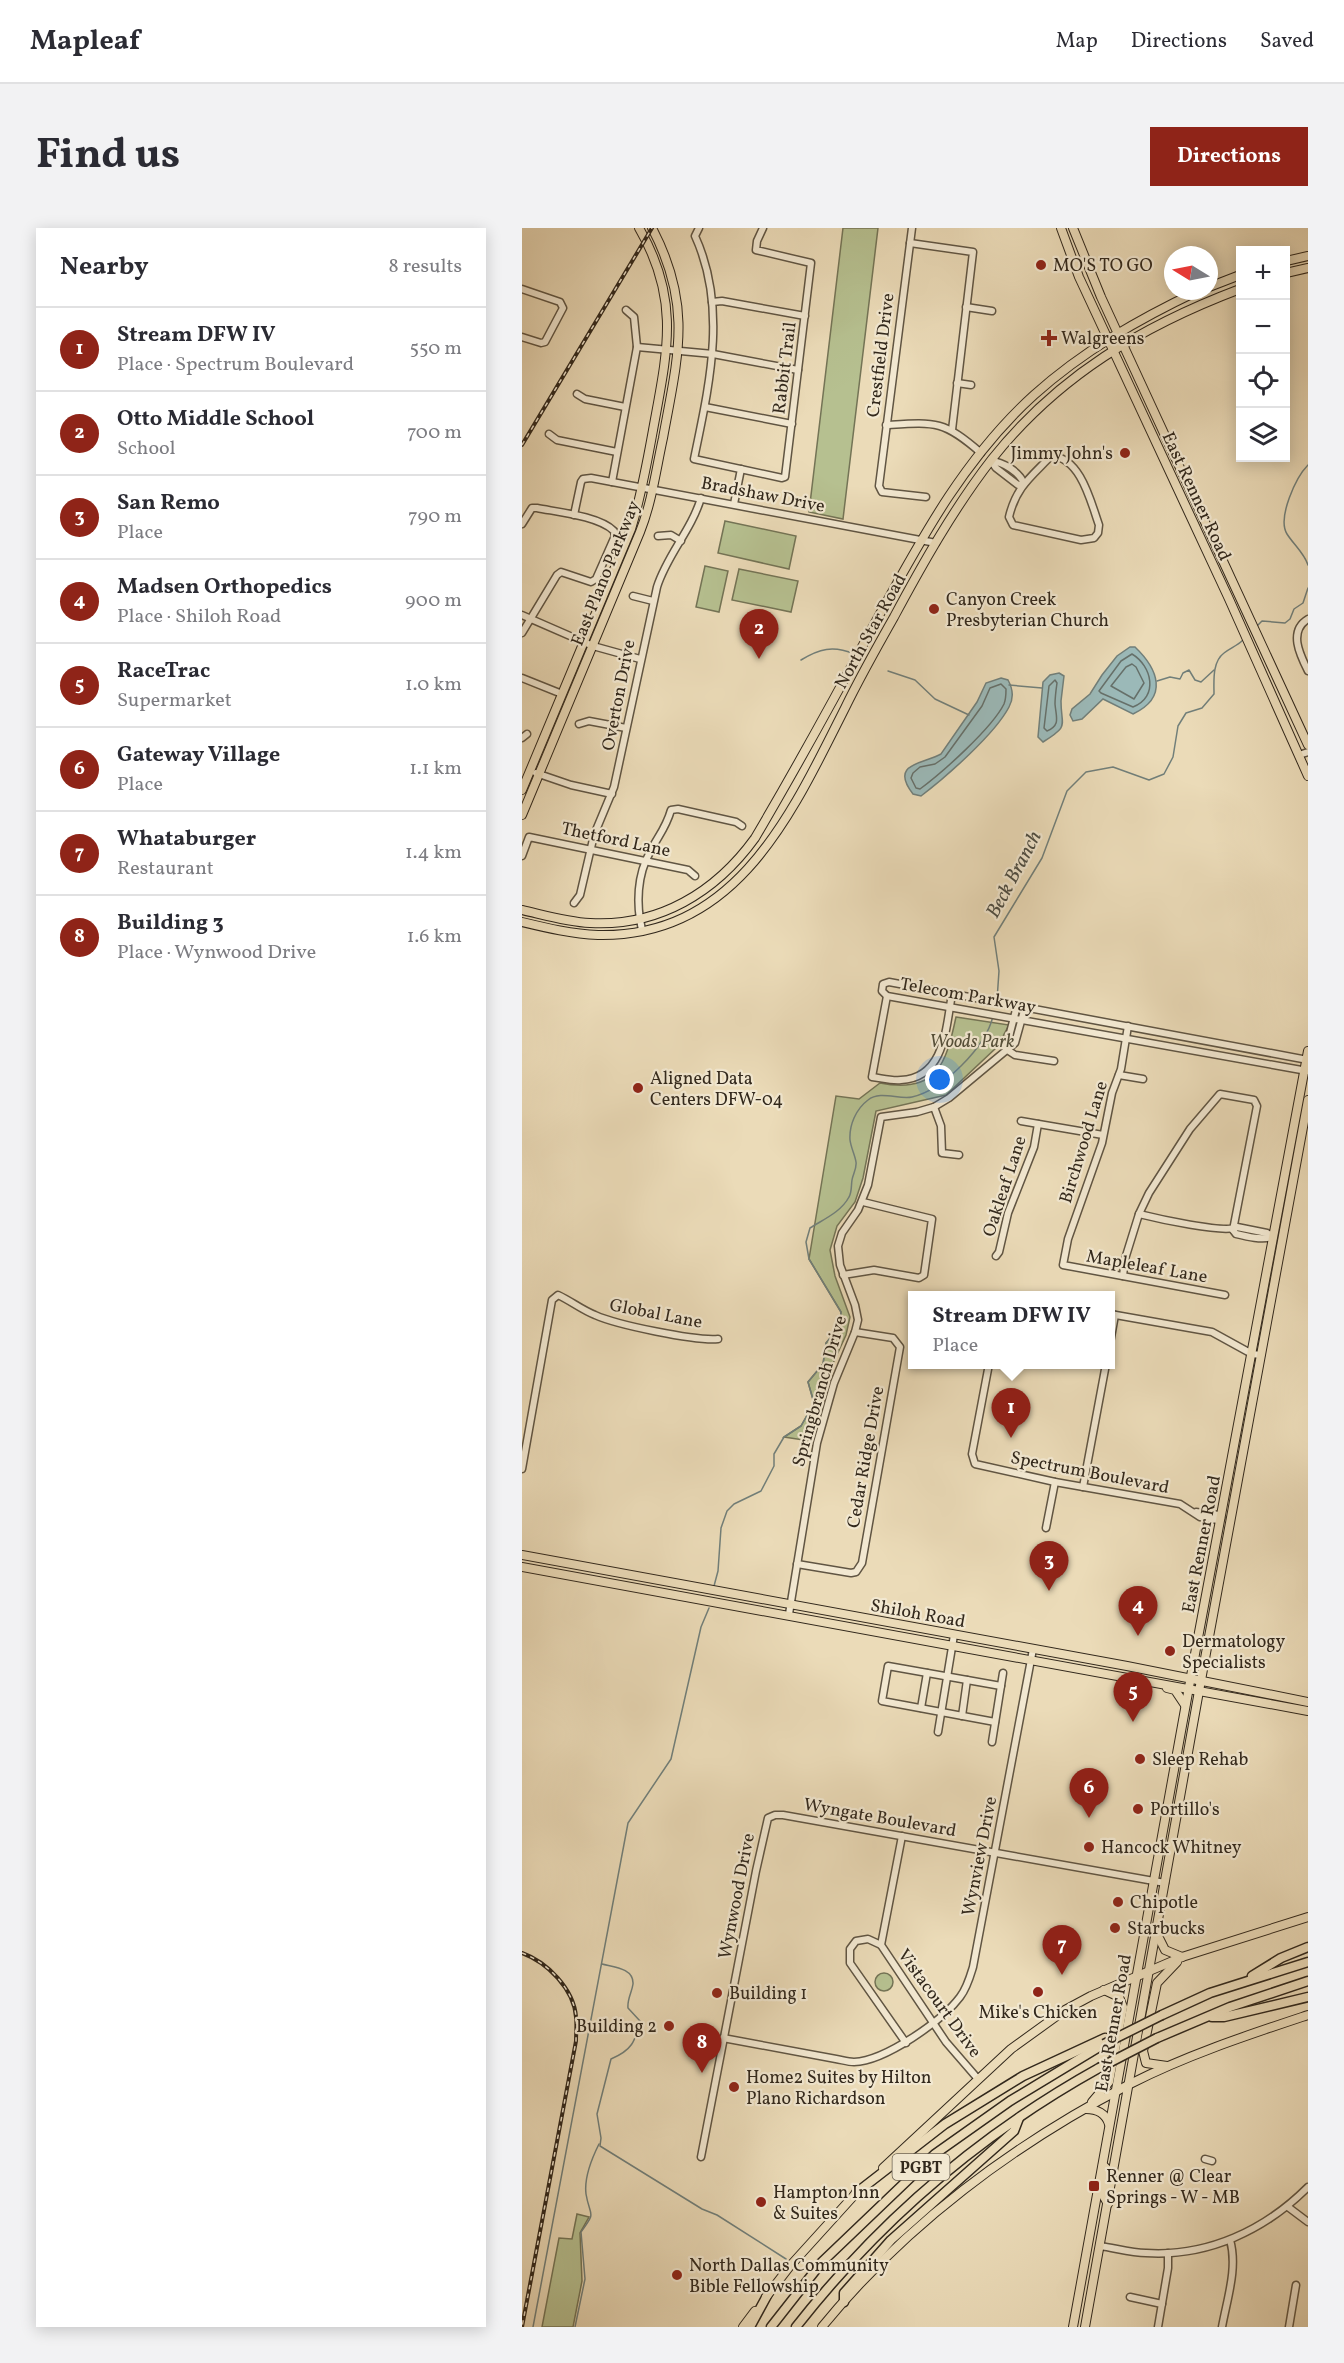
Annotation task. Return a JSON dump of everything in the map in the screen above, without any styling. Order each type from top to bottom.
[{"type":"highway","points":[[1240,1983],[1281,1958],[1308,1947]]},
{"type":"highway","points":[[856,2193],[945,2124],[1023,2076],[1210,1993],[1308,1962]]},
{"type":"highway","name":"PGBT","points":[[796,2327],[848,2266],[899,2214],[960,2161],[1019,2118],[1099,2068],[1157,2038],[1206,2017],[1308,1981]]},
{"type":"highway","points":[[1206,2017],[1224,2017],[1308,1997]]},
{"type":"highway","name":"PGBT","points":[[771,2327],[822,2262],[935,2154],[1010,2101],[1104,2041]]},
{"type":"highway","points":[[844,2302],[844,2293],[866,2265],[917,2215],[1014,2132],[1019,2118]]},
{"type":"highway","points":[[750,2327],[769,2292]]},
{"type":"main road","name":"East Plano Parkway","points":[[522,790],[631,529],[642,487],[667,349],[666,300],[659,271],[639,228]]},
{"type":"main road","name":"East Plano Parkway","points":[[522,815],[643,525],[653,488],[679,350],[677,300],[670,270],[652,228]]},
{"type":"main road","name":"East Renner Road","points":[[1060,228],[1113,351],[1229,599],[1308,776]]},
{"type":"main road","name":"East Renner Road","points":[[1075,232],[1118,332],[1308,745]]},
{"type":"main road","points":[[1065,241],[1075,232]]},
{"type":"main road","points":[[1290,260],[1308,256]]},
{"type":"main road","points":[[1290,272],[1308,268]]},
{"type":"main road","points":[[1218,283],[1236,276]]},
{"type":"main road","name":"North Star Road","points":[[522,922],[580,934],[616,934],[642,930],[678,918],[726,891],[747,872],[761,855],[797,799],[936,543],[991,460],[1044,403],[1071,379],[1124,344],[1191,308],[1236,291]]},
{"type":"main road","name":"North Star Road","points":[[522,910],[581,922],[608,923],[640,919],[686,902],[718,881],[743,855],[755,838],[921,540],[944,502],[981,453],[1036,393],[1118,332],[1180,300]]},
{"type":"main road","points":[[1036,393],[1044,403]]},
{"type":"main road","points":[[981,453],[991,460]]},
{"type":"main road","points":[[1166,463],[1176,459]]},
{"type":"main road","points":[[1229,599],[1240,595]]},
{"type":"main road","points":[[836,696],[848,702]]},
{"type":"main road","points":[[782,790],[797,799]]},
{"type":"main road","points":[[580,934],[581,922]]},
{"type":"main road","name":"East Renner Road","points":[[1074,2325],[1175,1764],[1308,1057]]},
{"type":"main road","name":"East Renner Road","points":[[1085,2327],[1157,1933],[1198,1692],[1308,1100]]},
{"type":"main road","points":[[1273,1237],[1282,1239]]},
{"type":"main road","points":[[1221,1518],[1231,1519]]},
{"type":"main road","name":"Shiloh Road","points":[[522,1555],[1191,1678],[1308,1702]]},
{"type":"main road","points":[[559,1574],[561,1563]]},
{"type":"main road","name":"Shiloh Road","points":[[522,1567],[882,1631],[1308,1711]]},
{"type":"main road","points":[[671,1594],[672,1584]]},
{"type":"main road","points":[[882,1631],[884,1622]]},
{"type":"main road","points":[[1109,1673],[1110,1663]]},
{"type":"main road","points":[[1132,1677],[1136,1681],[1175,1690],[1184,1702],[1185,1710]]},
{"type":"main road","points":[[1269,1703],[1270,1694]]},
{"type":"main road","points":[[1175,1764],[1184,1774]]},
{"type":"main road","points":[[1170,1794],[1175,1797],[1178,1807]]},
{"type":"main road","points":[[744,2327],[769,2292],[856,2193],[1011,2049],[1041,2026],[1065,2010],[1150,1970],[1182,1957],[1308,1917]]},
{"type":"main road","points":[[1157,1933],[1165,1950],[1182,1957]]},
{"type":"main road","points":[[1168,2066],[1146,2063],[1143,2051],[1157,1983],[1162,1975],[1182,1957]]},
{"type":"main road","points":[[1085,2109],[1108,2082],[1123,2007],[1119,1997],[1104,1990]]},
{"type":"main road","points":[[822,2327],[872,2271],[948,2202],[1018,2149],[1130,2084],[1168,2066],[1218,2045],[1308,2015]]},
{"type":"main road","points":[[1085,2109],[1098,2111],[1104,2115],[1109,2127]]},
{"type":"main road","points":[[1102,2165],[1107,2169],[1103,2195],[1108,2204]]},
{"type":"main road","points":[[1088,2244],[1100,2246]]},
{"type":"street","points":[[699,228],[695,236],[702,251],[712,302],[715,334],[705,407],[694,459],[741,469],[734,504]]},
{"type":"street","name":"Rabbit Trail","points":[[741,469],[785,477],[811,263],[756,250],[763,228]]},
{"type":"street","name":"Crestfield Drive","points":[[912,228],[879,486],[882,492],[926,497]]},
{"type":"street","points":[[910,243],[973,252],[952,430]]},
{"type":"street","points":[[522,289],[560,302],[563,308],[545,342],[541,343],[522,337]]},
{"type":"street","points":[[712,302],[722,300],[805,316]]},
{"type":"street","points":[[966,307],[992,311]]},
{"type":"street","points":[[612,482],[637,347],[634,317],[626,310]]},
{"type":"street","points":[[637,347],[713,354],[798,370]]},
{"type":"street","points":[[957,383],[971,385]]},
{"type":"street","points":[[577,394],[585,399],[625,407]]},
{"type":"street","points":[[705,407],[792,424]]},
{"type":"street","points":[[886,425],[934,423],[957,432],[981,453]]},
{"type":"street","points":[[549,434],[557,441],[617,452]]},
{"type":"street","points":[[991,460],[996,468],[1018,485],[1024,484],[1051,456],[1064,459],[1084,482],[1100,525],[1098,533],[1094,538],[1081,540],[1013,525],[1009,516],[1013,498],[1024,484]]},
{"type":"street","name":"Bradshaw Drive","points":[[574,515],[580,486],[584,479],[653,488],[936,543]]},
{"type":"street","name":"Overton Drive","points":[[574,903],[580,895],[590,848],[612,794],[653,601],[664,567],[681,541],[701,498]]},
{"type":"street","points":[[522,524],[532,508],[599,522],[614,531],[615,536],[596,579],[591,582],[561,572],[522,633]]},
{"type":"street","points":[[658,536],[671,535],[681,541]]},
{"type":"street","points":[[633,596],[653,601]]},
{"type":"street","points":[[522,615],[593,646],[640,659]]},
{"type":"street","points":[[1308,618],[1300,626],[1296,645],[1308,671]]},
{"type":"street","points":[[522,678],[562,694]]},
{"type":"street","points":[[579,724],[589,721],[626,728]]},
{"type":"street","points":[[1299,755],[1308,752]]},
{"type":"street","points":[[530,770],[571,785],[612,794]]},
{"type":"street","points":[[642,930],[638,897],[646,860],[667,825],[671,810],[678,809],[736,822],[742,826]]},
{"type":"street","name":"Thetford Lane","points":[[522,856],[530,837],[646,860],[688,870],[695,876]]},
{"type":"street","name":"Telecom Parkway","points":[[1306,1071],[887,996],[881,987],[889,982],[1308,1057]]},
{"type":"street","points":[[887,996],[872,1077],[902,1080],[917,1076],[929,1068],[941,1050],[952,994]]},
{"type":"street","points":[[1017,1006],[1011,1017],[1006,1049],[1015,1055],[1054,1061]]},
{"type":"street","points":[[1009,1036],[1017,1039],[1025,1007]]},
{"type":"street","name":"Birchwood Lane","points":[[1062,1265],[1068,1239],[1103,1135],[1112,1093],[1119,1075],[1128,1026]]},
{"type":"street","name":"Springbranch Drive","points":[[789,1614],[808,1488],[823,1420],[834,1383],[855,1332],[858,1313],[843,1275],[838,1254],[839,1239],[863,1202],[873,1165],[881,1117],[934,1107],[949,1098],[1017,1039]]},
{"type":"street","points":[[1119,1075],[1143,1079]]},
{"type":"street","points":[[1123,1276],[1125,1259],[1139,1214],[1158,1177],[1173,1158],[1190,1129],[1220,1094],[1254,1100],[1257,1103],[1233,1230]]},
{"type":"street","points":[[934,1107],[941,1126],[942,1153],[959,1155]]},
{"type":"street","points":[[1021,1121],[1103,1135]]},
{"type":"street","name":"Oakleaf Lane","points":[[996,1256],[999,1252],[1008,1213],[1029,1160],[1038,1124]]},
{"type":"street","points":[[843,1275],[874,1270],[921,1278],[924,1275],[932,1219],[863,1202]]},
{"type":"street","points":[[1139,1214],[1233,1230],[1236,1234],[1245,1236],[1266,1239],[1273,1237]]},
{"type":"street","name":"Mapleleaf Lane","points":[[1062,1265],[1225,1295]]},
{"type":"street","name":"Global Lane","points":[[522,1469],[552,1300],[555,1296],[558,1295],[597,1316],[617,1322],[667,1332],[718,1338]]},
{"type":"street","points":[[1115,1315],[1212,1332],[1252,1354],[1261,1355]]},
{"type":"street","name":"Cedar Ridge Drive","points":[[796,1564],[856,1572],[862,1563],[900,1347],[894,1338],[855,1332]]},
{"type":"street","name":"Spectrum Boulevard","points":[[988,1369],[972,1454],[973,1461],[978,1466],[1180,1504],[1196,1512],[1219,1515],[1221,1518]]},
{"type":"street","points":[[1083,1487],[1105,1369]]},
{"type":"street","points":[[1046,1528],[1055,1482]]},
{"type":"street","points":[[938,1732],[954,1635]]},
{"type":"street","name":"Wynview Drive","points":[[723,2038],[854,2062],[883,2055],[906,2043],[953,2004],[968,1983],[973,1967],[1033,1649]]},
{"type":"street","points":[[995,1722],[882,1701],[888,1666],[1001,1686]]},
{"type":"street","points":[[921,1708],[927,1673]]},
{"type":"street","points":[[992,1742],[1003,1673]]},
{"type":"street","points":[[962,1716],[967,1680]]},
{"type":"street","name":"Wyngate Boulevard","points":[[768,1818],[783,1815],[1165,1883]]},
{"type":"street","name":"Wynwood Drive","points":[[701,2157],[768,1818]]},
{"type":"street","name":"Vistacourt Drive","points":[[902,1836],[881,1945],[946,2042],[978,2079]]},
{"type":"street","points":[[881,1945],[868,1939],[856,1941],[850,1950],[850,1963],[906,2043]]},
{"type":"street","points":[[1100,2246],[1143,2253],[1199,2250],[1230,2240],[1260,2225],[1288,2207],[1308,2187]]},
{"type":"street","points":[[1288,2207],[1308,2222]]},
{"type":"street","points":[[1222,2327],[1233,2268],[1233,2251],[1230,2240]]},
{"type":"street","points":[[1158,2327],[1168,2268],[1168,2253]]},
{"type":"street","points":[[1289,2327],[1296,2285]]},
{"type":"street","points":[[1130,2297],[1162,2304]]},
{"type":"green space","points":[[843,228],[878,228],[843,519],[809,512]]},
{"type":"green space","points":[[725,521],[796,536],[789,569],[718,553]]},
{"type":"green space","points":[[705,566],[728,571],[719,612],[696,607]]},
{"type":"green space","points":[[739,569],[798,581],[791,612],[732,600]]},
{"type":"green space","name":"Woods Park","points":[[956,1017],[1009,1025],[997,1047],[946,1095],[876,1111],[863,1178],[855,1202],[837,1226],[830,1250],[835,1276],[850,1317],[846,1335],[829,1372],[810,1441],[784,1437],[801,1426],[814,1403],[808,1382],[823,1364],[826,1343],[840,1326],[841,1312],[809,1259],[836,1096],[859,1099],[880,1083],[915,1084],[926,1079],[936,1072],[943,1061]]},
{"type":"green space","points":[[880,1973],[888,1973],[893,1978],[891,1989],[880,1991],[875,1986],[875,1978]]},
{"type":"green space","points":[[577,2214],[589,2217],[580,2233],[582,2281],[573,2327],[542,2327],[559,2238],[572,2239]]},
{"type":"water","points":[[1130,647],[1135,647],[1143,655],[1154,673],[1156,691],[1152,699],[1133,714],[1103,699],[1082,719],[1073,721],[1070,715],[1072,709],[1090,694],[1117,656]]},
{"type":"water","points":[[1059,673],[1064,676],[1061,701],[1062,725],[1057,732],[1043,742],[1038,737],[1043,682],[1050,675]]},
{"type":"water","points":[[1001,678],[1008,680],[1012,700],[993,730],[921,796],[913,794],[905,776],[907,770],[911,766],[941,754],[977,702],[986,683]]},
{"type":"waterway","name":"Beck Branch","points":[[1308,465],[1293,488],[1284,518],[1287,534],[1308,565]]},
{"type":"waterway","name":"Beck Branch","points":[[1257,626],[1262,621],[1285,623],[1290,619],[1294,609],[1303,603],[1308,588]]},
{"type":"waterway","name":"Beck Branch","points":[[997,1000],[999,971],[994,937],[1042,858],[1067,791],[1086,772],[1113,767],[1149,780],[1164,774],[1173,757],[1178,726],[1186,713],[1202,708],[1214,694],[1214,672],[1217,661],[1224,653],[1243,640]]},
{"type":"waterway","points":[[801,660],[814,653],[833,649],[854,654]]},
{"type":"waterway","points":[[1157,681],[1170,677],[1180,679],[1183,673],[1189,670],[1195,680],[1201,682],[1214,670]]},
{"type":"waterway","points":[[888,671],[915,680],[935,699],[969,715]]},
{"type":"waterway","points":[[1009,685],[1042,688]]},
{"type":"waterway","name":"Beck Branch","points":[[714,1586],[718,1571],[721,1528],[727,1511],[734,1504],[761,1491],[774,1466],[774,1454],[784,1437],[801,1426],[814,1403],[808,1382],[823,1364],[826,1343],[840,1326],[841,1312],[809,1259],[806,1242],[810,1228],[837,1211],[850,1195],[856,1164],[850,1140],[854,1118],[860,1108],[873,1097],[884,1095],[912,1097],[937,1086],[962,1066],[982,1041],[993,1016]]},
{"type":"waterway","points":[[533,2327],[628,1823],[671,1759],[701,1627],[709,1608]]},
{"type":"waterway","points":[[602,1964],[622,1969],[630,1975],[633,1984],[628,2008],[640,2021],[632,2044],[624,2052],[611,2059],[597,2114],[600,2146],[786,2259]]},
{"type":"waterway","points":[[575,2327],[585,2279],[581,2232],[591,2217],[586,2181],[599,2144]]},
{"type":"railway","points":[[522,445],[652,228]]},
{"type":"railway","points":[[522,1953],[541,1963],[558,1978],[570,1996],[576,2017],[576,2041],[522,2327]]},
{"type":"place","name":"MO'S TO GO","points":[[1041,265]]},
{"type":"place","name":"Walgreens","points":[[1049,338]]},
{"type":"place","name":"Jimmy John's","points":[[1125,453]]},
{"type":"place","name":"Canyon Creek Presbyterian Church","points":[[934,609]]},
{"type":"place","name":"Otto Middle School","points":[[759,659]]},
{"type":"place","name":"Aligned Data Centers DFW-04","points":[[638,1088]]},
{"type":"place","name":"Stream DFW IV","points":[[1011,1438]]},
{"type":"place","name":"San Remo","points":[[1049,1591]]},
{"type":"place","name":"Madsen Orthopedics","points":[[1138,1636]]},
{"type":"place","name":"Dermatology Specialists","points":[[1170,1651]]},
{"type":"place","name":"RaceTrac","points":[[1133,1722]]},
{"type":"place","name":"Sleep Rehab","points":[[1140,1759]]},
{"type":"place","name":"Portillo's","points":[[1138,1809]]},
{"type":"place","name":"Gateway Village","points":[[1089,1818]]},
{"type":"place","name":"Hancock Whitney","points":[[1089,1847]]},
{"type":"place","name":"Chipotle","points":[[1118,1902]]},
{"type":"place","name":"Starbucks","points":[[1115,1928]]},
{"type":"place","name":"Whataburger","points":[[1062,1975]]},
{"type":"place","name":"Mike's Chicken","points":[[1038,1992]]},
{"type":"place","name":"Building 1","points":[[717,1993]]},
{"type":"place","name":"Building 2","points":[[669,2026]]},
{"type":"place","name":"Building 3","points":[[702,2073]]},
{"type":"place","name":"Home2 Suites by Hilton Plano Richardson","points":[[734,2087]]},
{"type":"place","name":"Renner @ Clear Springs - W - MB","points":[[1094,2186]]},
{"type":"place","name":"Hampton Inn & Suites","points":[[761,2202]]},
{"type":"place","name":"North Dallas Community Bible Fellowship","points":[[677,2275]]}]
